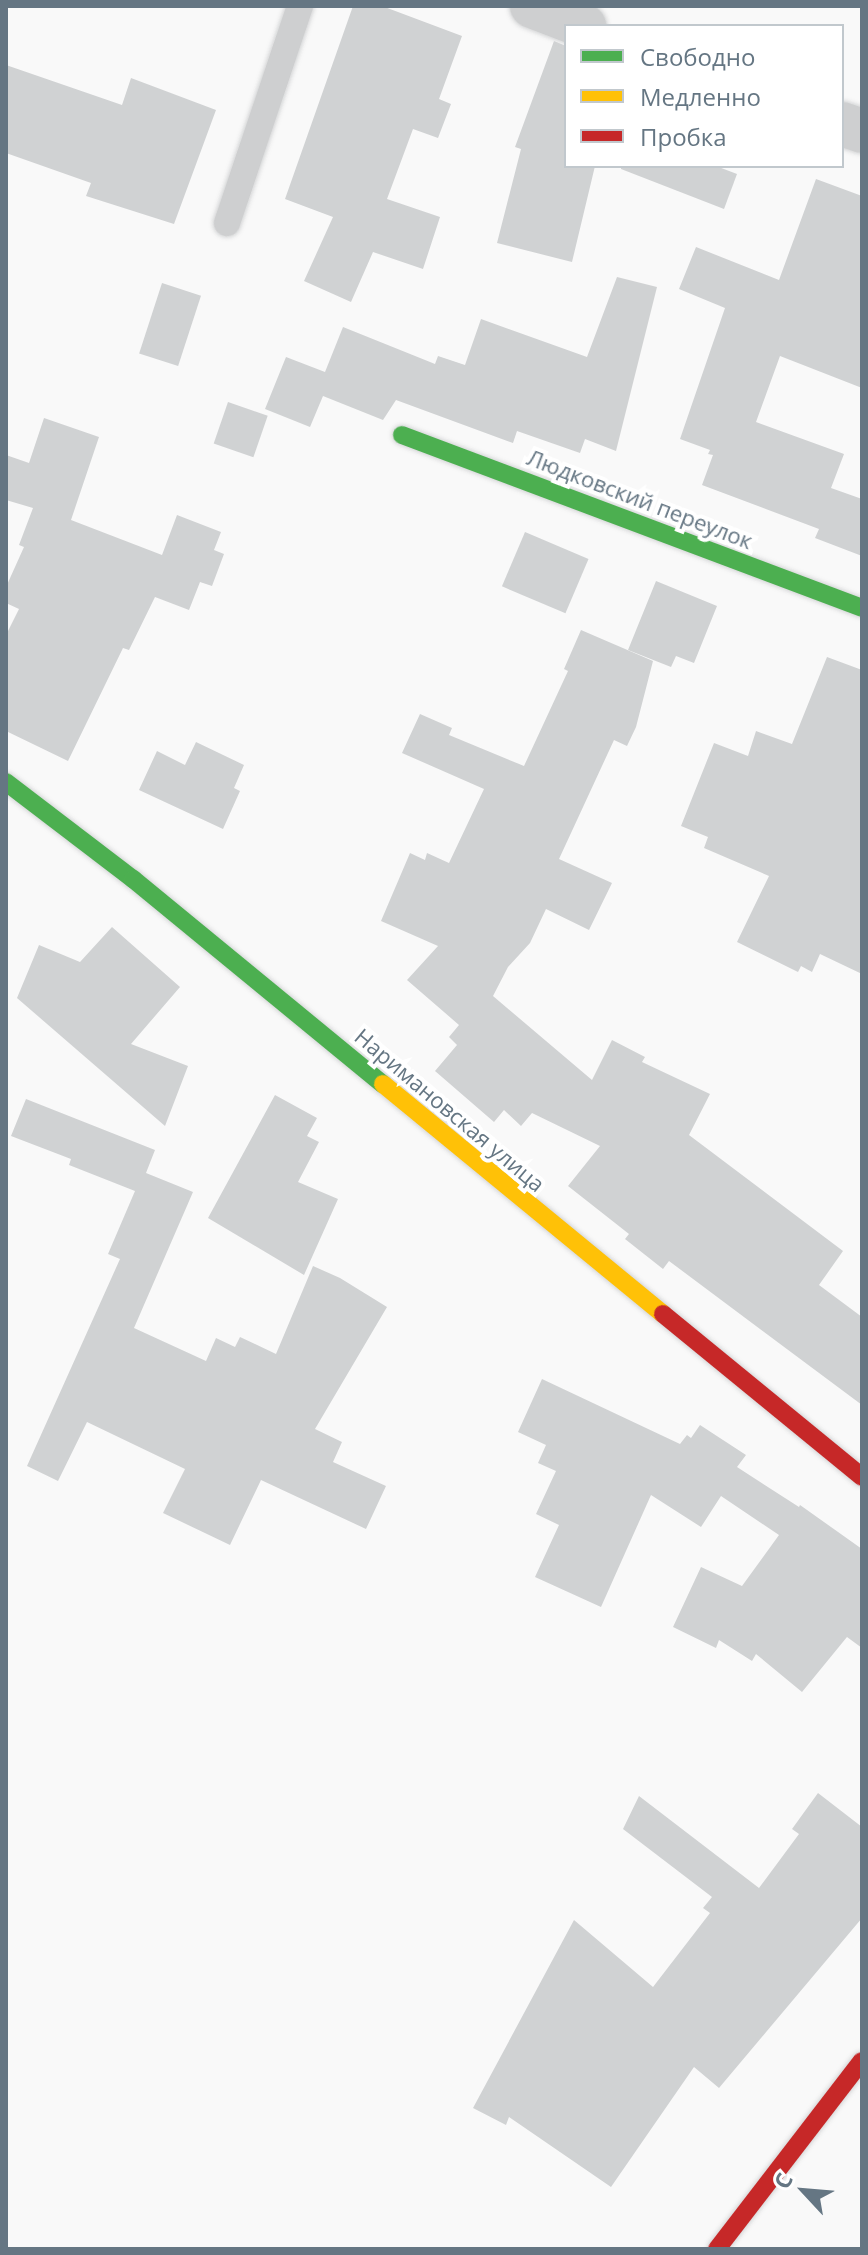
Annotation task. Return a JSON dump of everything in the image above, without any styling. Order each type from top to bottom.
[{"type":"main road","name":"Людковский переулок","points":[[402,435],[862,608]]},
{"type":"main road","name":"Наримановская улица","points":[[6,782],[133,879],[862,1477]]},
{"type":"main road","points":[[717,2249],[862,2061]]},
{"type":"street","points":[[532,6],[579,24]]},
{"type":"lane","points":[[227,223],[300,6]]},
{"type":"building","points":[[353,6],[382,6],[462,36],[439,99],[451,104],[438,138],[413,129],[387,199],[440,217],[423,269],[373,252],[351,302],[304,281],[333,217],[285,199]]},
{"type":"building","points":[[554,41],[564,45],[564,168],[595,168],[572,262],[497,243],[521,149],[515,147]]},
{"type":"building","points":[[6,65],[122,105],[131,78],[216,110],[174,224],[86,196],[91,183],[6,153]]},
{"type":"building","points":[[721,168],[737,174],[724,209],[621,169]]},
{"type":"building","points":[[816,179],[862,196],[862,388],[780,356],[756,422],[844,454],[831,488],[862,499],[862,556],[815,538],[819,529],[702,485],[713,455],[708,454],[710,450],[680,439],[725,308],[679,289],[696,247],[779,280]]},
{"type":"building","points":[[617,277],[657,287],[616,451],[585,439],[580,453],[517,431],[513,443],[396,400],[383,420],[323,396],[310,427],[265,409],[286,357],[325,372],[343,327],[435,364],[438,356],[465,365],[481,319],[587,357]]},
{"type":"building","points":[[162,283],[201,296],[178,366],[139,353]]},
{"type":"building","points":[[228,402],[268,416],[253,457],[214,444]]},
{"type":"building","points":[[44,418],[99,437],[71,520],[162,555],[177,515],[221,532],[214,550],[224,554],[212,586],[200,582],[189,610],[155,597],[129,650],[123,648],[68,761],[6,731],[6,635],[19,609],[6,603],[6,587],[24,547],[19,545],[33,508],[6,500],[6,455],[29,463]]},
{"type":"building","points":[[525,532],[589,559],[565,613],[502,586]]},
{"type":"building","points":[[656,581],[717,606],[694,663],[676,656],[671,667],[628,650]]},
{"type":"building","points":[[581,630],[653,661],[636,727],[627,746],[614,740],[559,859],[612,883],[589,930],[546,909],[530,943],[508,967],[493,996],[592,1080],[612,1040],[645,1057],[642,1062],[710,1094],[689,1135],[843,1251],[819,1285],[862,1317],[862,1405],[669,1261],[663,1269],[625,1239],[629,1234],[568,1186],[600,1146],[532,1113],[521,1126],[504,1110],[494,1122],[435,1071],[457,1045],[449,1037],[459,1025],[407,980],[438,946],[381,921],[410,853],[425,860],[427,853],[449,863],[484,789],[402,753],[420,714],[452,728],[449,735],[524,766],[568,671],[564,669]]},
{"type":"building","points":[[827,657],[862,670],[862,974],[820,954],[812,972],[801,966],[798,972],[737,942],[769,876],[704,848],[708,837],[681,826],[714,743],[748,756],[756,731],[792,744]]},
{"type":"building","points":[[196,742],[244,765],[234,788],[240,791],[223,829],[139,790],[157,751],[185,765]]},
{"type":"building","points":[[112,927],[180,987],[131,1044],[188,1066],[165,1126],[17,998],[39,945],[80,962]]},
{"type":"building","points":[[275,1095],[317,1118],[307,1136],[319,1142],[298,1182],[338,1199],[304,1275],[208,1218]]},
{"type":"building","points":[[26,1099],[155,1150],[146,1173],[193,1192],[134,1328],[206,1361],[216,1338],[235,1347],[240,1337],[276,1354],[313,1266],[340,1278],[387,1307],[315,1429],[342,1442],[333,1462],[386,1486],[366,1529],[261,1480],[230,1545],[163,1513],[185,1469],[87,1422],[58,1481],[27,1466],[120,1259],[108,1254],[135,1191],[69,1165],[71,1159],[11,1136]]},
{"type":"building","points":[[542,1379],[680,1444],[687,1435],[691,1438],[700,1425],[746,1455],[737,1467],[800,1505],[862,1549],[862,1648],[847,1637],[802,1692],[756,1654],[752,1661],[719,1640],[716,1648],[673,1627],[701,1567],[742,1586],[779,1535],[721,1496],[701,1527],[651,1495],[601,1607],[535,1577],[559,1525],[536,1514],[556,1471],[538,1463],[546,1445],[518,1432]]},
{"type":"building","points":[[818,1793],[862,1827],[862,1918],[719,2088],[694,2067],[611,2187],[509,2117],[506,2125],[473,2108],[574,1920],[653,1987],[710,1913],[703,1908],[712,1897],[623,1829],[639,1796],[759,1888],[799,1834],[792,1829]]},
{"type":"traffic: fast","points":[[402,435],[862,608]]},
{"type":"traffic: fast","points":[[6,782],[133,879],[383,1084]]},
{"type":"traffic: slow","points":[[383,1084],[663,1314]]},
{"type":"traffic: jam","points":[[663,1314],[862,1477]]},
{"type":"traffic: jam","points":[[717,2249],[862,2061]]}]
